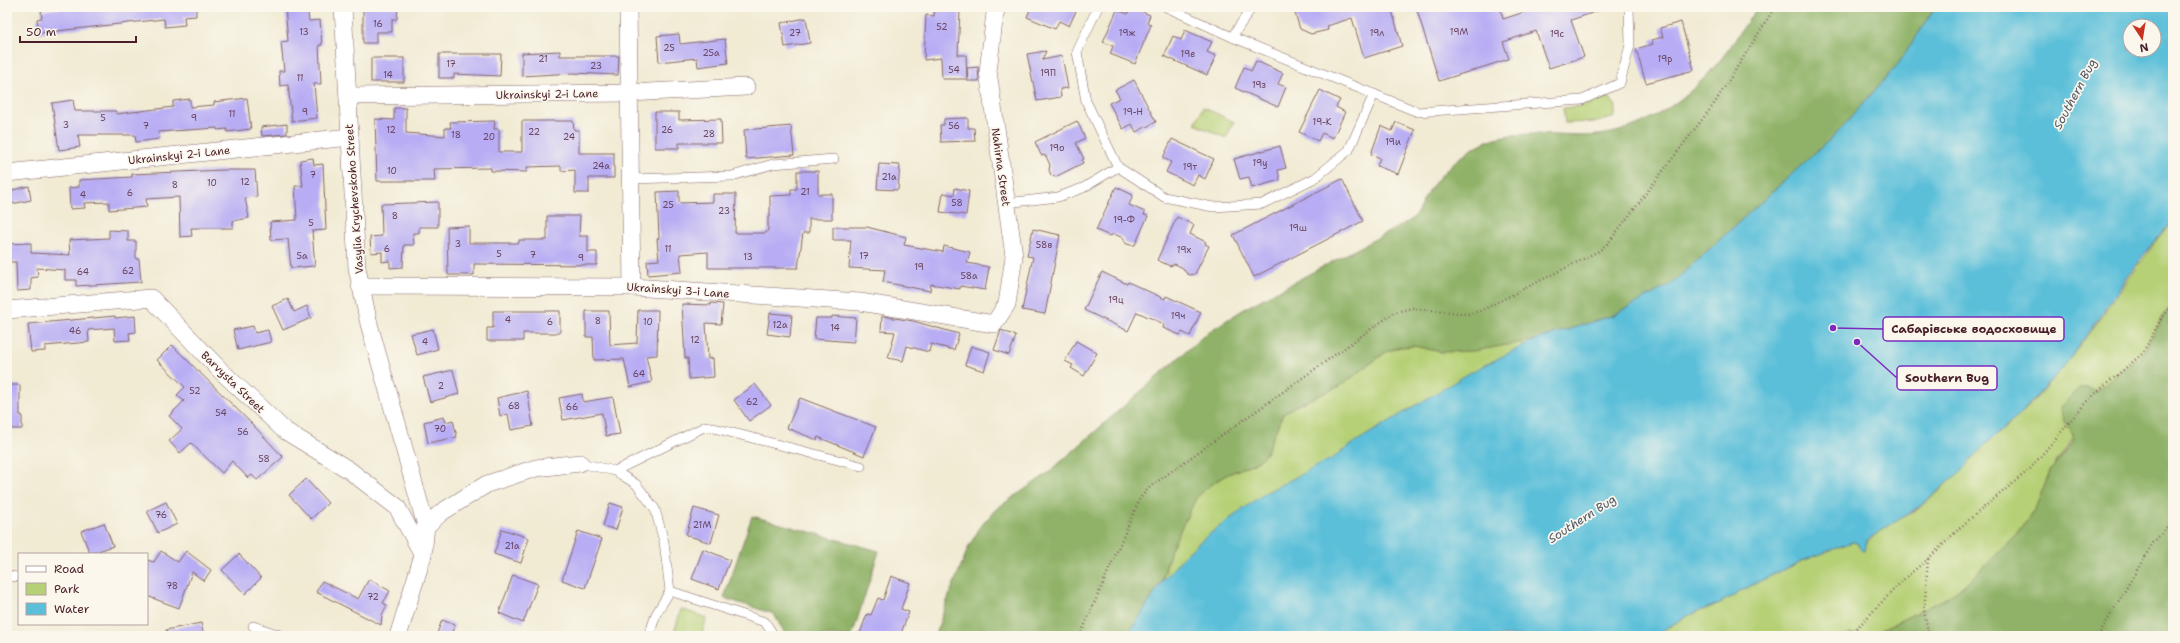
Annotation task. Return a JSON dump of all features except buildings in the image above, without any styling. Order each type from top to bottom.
[{"type":"street","name":"Vasylia Krychevskoho Street","points":[[343,7],[357,268],[368,324],[426,526]]},
{"type":"street","points":[[628,7],[632,287]]},
{"type":"street","name":"Nahirna Street","points":[[994,324],[1007,304],[1014,256],[988,71],[995,13],[998,7]]},
{"type":"street","name":"Ukrainskyi 2-i Lane","points":[[348,96],[629,93],[746,87]]},
{"type":"street","name":"Ukrainskyi 2-i Lane","points":[[7,173],[350,137]]},
{"type":"street","name":"Ukrainskyi 3-i Lane","points":[[360,286],[632,287],[860,302],[994,324]]},
{"type":"street","name":"Barvysta Street","points":[[7,310],[151,298],[221,371],[284,430],[349,470],[397,507],[423,556]]},
{"type":"street","points":[[398,636],[423,556],[426,526],[442,512],[487,484],[536,468],[580,464]]},
{"type":"lane","points":[[1098,7],[1077,52],[1086,101],[1118,167],[1164,197],[1213,207],[1262,204],[1315,178],[1349,150],[1374,94]]},
{"type":"lane","points":[[1166,7],[1232,37],[1418,112],[1582,100],[1620,83],[1630,45],[1629,7]]},
{"type":"lane","points":[[1232,37],[1252,7]]},
{"type":"lane","points":[[630,179],[732,176],[773,164],[834,159]]},
{"type":"lane","points":[[1006,202],[1058,197],[1082,188],[1118,167]]},
{"type":"lane","points":[[615,471],[706,426],[861,466]]},
{"type":"lane","points":[[580,464],[615,471],[636,484],[655,509],[664,542],[670,591],[656,614],[649,636]]},
{"type":"lane","points":[[7,576],[18,577]]},
{"type":"lane","points":[[670,591],[765,622],[774,636]]},
{"type":"lane","points":[[253,626],[283,636]]},
{"type":"path","points":[[1080,636],[1140,498],[1151,486],[1395,312],[1413,308],[1468,314],[1480,311],[1599,251],[1609,242],[1714,104],[1774,7]]},
{"type":"path","points":[[1847,636],[1858,627],[1905,578],[1928,559],[1964,524],[2030,469],[2088,400],[2142,354],[2162,317],[2173,304]]},
{"type":"path","points":[[2098,636],[2153,543],[2173,520]]},
{"type":"path","points":[[1928,559],[1924,612],[1928,636]]},
{"type":"green space","points":[[1758,7],[1936,7],[1899,63],[1838,132],[1670,285],[1614,315],[1535,340],[1474,351],[1442,352],[1414,346],[1400,347],[1386,352],[1342,385],[1295,406],[1283,414],[1266,453],[1259,461],[1226,475],[1210,485],[1196,498],[1171,549],[1162,582],[1127,636],[935,636],[969,546],[981,526],[996,509],[1047,474],[1208,332],[1249,306],[1411,220],[1428,192],[1440,177],[1461,156],[1478,145],[1500,137],[1514,135],[1598,135],[1629,128],[1659,114],[1686,95],[1709,73],[1729,49]]},
{"type":"green space","points":[[1609,97],[1616,106],[1615,117],[1598,122],[1565,123],[1563,108],[1583,106]]},
{"type":"green space","points":[[1203,107],[1234,122],[1226,138],[1195,124]]},
{"type":"green space","points":[[2173,220],[2173,304],[2162,317],[2142,354],[2098,390],[2094,391],[2084,387],[2061,407],[2063,417],[2072,430],[2074,437],[2050,471],[2035,509],[2018,533],[1980,571],[1957,591],[1873,634],[1865,636],[1850,634],[1847,636],[1653,636],[1689,615],[1720,603],[1756,583],[1802,561],[1852,542],[1857,543],[1861,550],[1881,530],[1924,504],[1948,483],[1985,445],[2021,414],[2046,387],[2084,340]]},
{"type":"green space","points":[[2173,304],[2173,636],[1865,636],[1873,634],[1957,591],[1980,571],[2018,533],[2035,509],[2050,471],[2074,440],[2074,434],[2064,422],[2060,407],[2079,388],[2098,390],[2142,354],[2162,317]]},
{"type":"green space","points":[[1535,340],[1127,636],[1162,582],[1171,549],[1196,498],[1210,485],[1226,475],[1259,461],[1266,453],[1283,414],[1295,406],[1342,385],[1386,352],[1400,347],[1414,346],[1442,352]]},
{"type":"green space","points":[[752,516],[879,551],[852,636],[784,636],[785,634],[774,614],[724,598]]},
{"type":"green space","points":[[681,609],[707,618],[701,636],[673,636]]},
{"type":"green space","points":[[1850,634],[1865,636],[1847,636]]},
{"type":"water","points":[[1936,7],[2173,7],[2173,220],[2142,257],[2065,365],[2025,409],[1984,446],[1959,473],[1923,504],[1867,540],[1865,551],[1861,550],[1857,543],[1852,542],[1802,561],[1756,583],[1720,603],[1689,615],[1653,636],[1127,636],[1162,582],[1183,557],[1204,538],[1265,493],[1331,459],[1357,441],[1471,372],[1535,340],[1614,315],[1670,285],[1838,132],[1899,63]]},
{"type":"place","name":"Сабарівське водосховище","points":[[1833,328]]},
{"type":"place","name":"Southern Bug","points":[[1857,342]]}]
